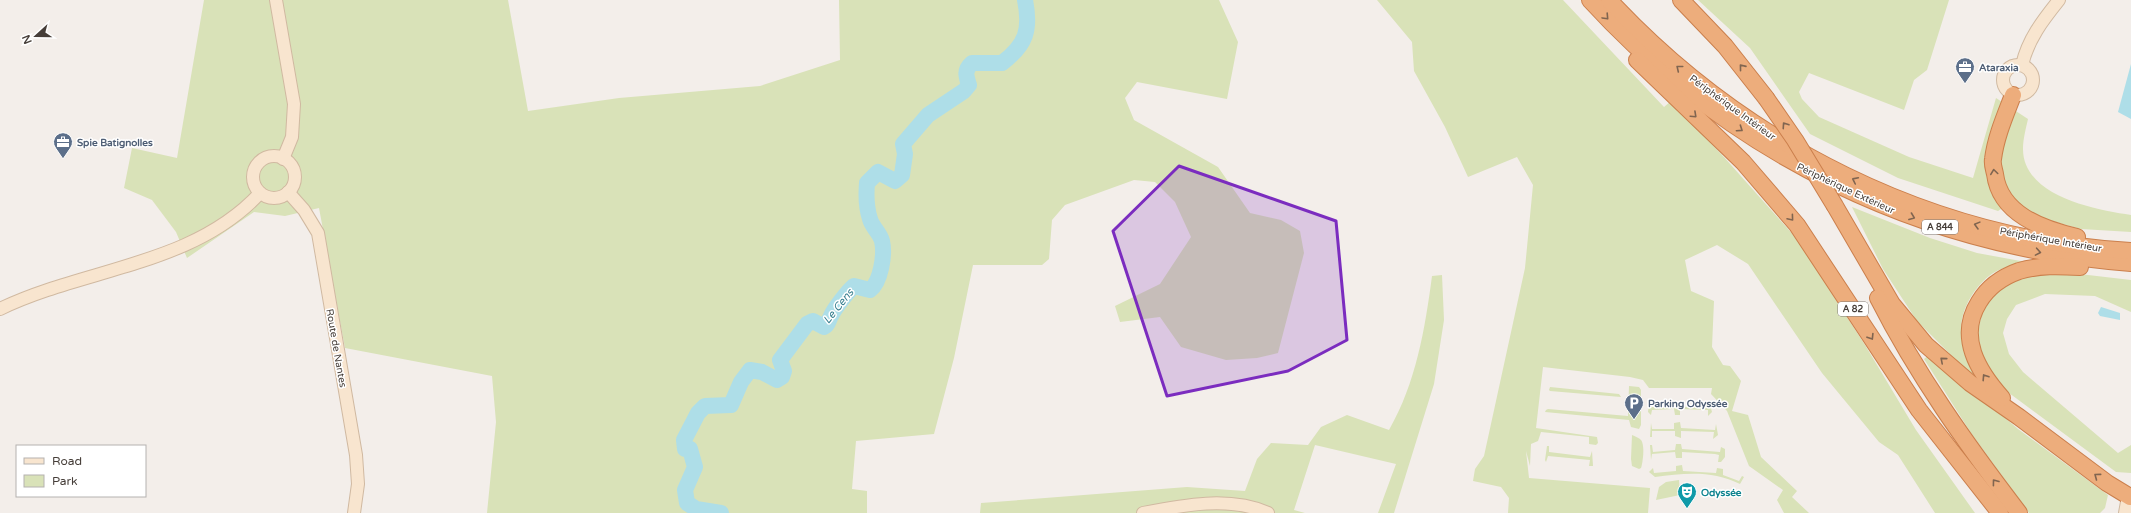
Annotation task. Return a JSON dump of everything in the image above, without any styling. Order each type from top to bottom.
[{"type":"highway","name":"Périphérique Extérieur","points":[[1590,0],[1622,35],[1695,97],[1764,146],[1795,164],[1865,198],[1918,220],[1985,240],[2056,255],[2131,263]]},
{"type":"highway","name":"Périphérique Intérieur","points":[[1609,0],[1644,36],[1703,87],[1778,140],[1831,169],[1895,198],[1958,220],[2023,236],[2097,248],[2131,251]]},
{"type":"highway","name":"A 82","points":[[1681,0],[1725,46],[1766,98],[1795,140],[1834,206],[1879,300],[1918,369],[1960,434],[2019,513]]},
{"type":"highway","name":"A 82","points":[[1622,35],[1633,56],[1743,162],[1797,225],[1919,410],[2000,513]]},
{"type":"highway","points":[[2013,95],[1999,130],[1993,160],[1996,185],[2002,198],[2031,222],[2084,239],[2097,248]]},
{"type":"highway","points":[[1834,206],[1892,304],[1926,345],[1970,383],[2019,417],[2107,483],[2126,505]]},
{"type":"highway","points":[[2019,417],[1987,381],[1971,349],[1969,332],[1970,322],[1976,306],[1986,291],[2009,275],[2038,267],[2131,270]]},
{"type":"main road","points":[[276,0],[294,104],[292,137],[283,159]]},
{"type":"main road","points":[[2022,65],[2026,49],[2032,37],[2060,0]]},
{"type":"main road","points":[[2012,65],[2022,65],[2030,71],[2033,80],[2032,86],[2026,93],[2013,95],[2005,90],[2002,76],[2004,71],[2012,65]]},
{"type":"main road","points":[[270,157],[283,159],[288,162],[294,174],[294,180],[288,192],[284,196],[272,198],[260,193],[254,184],[254,172],[260,162],[270,157]]},
{"type":"main road","name":"Route de Nantes","points":[[288,192],[299,202],[318,233],[356,455],[358,484],[354,513]]},
{"type":"main road","points":[[0,310],[46,290],[150,258],[190,242],[216,228],[260,193]]},
{"type":"main road","points":[[1143,513],[1169,508],[1219,504],[1256,507],[1268,513]]},
{"type":"highlighted area","points":[[1179,166],[1336,221],[1347,340],[1288,371],[1167,396],[1113,231]]},
{"type":"green space","points":[[204,0],[508,0],[528,111],[619,98],[760,86],[840,60],[839,0],[1219,0],[1238,42],[1227,99],[1137,82],[1125,98],[1134,120],[1218,167],[1250,213],[1281,220],[1300,231],[1304,253],[1278,353],[1257,358],[1226,360],[1181,347],[1160,317],[1120,322],[1115,306],[1160,284],[1191,237],[1175,202],[1155,182],[1134,180],[1065,205],[1052,220],[1049,259],[1042,265],[973,265],[954,358],[934,434],[856,441],[852,489],[867,491],[867,513],[487,513],[496,422],[492,376],[345,348],[319,208],[285,216],[254,212],[187,258],[176,232],[152,200],[124,188],[132,148],[177,158]]},
{"type":"green space","points":[[1377,0],[1563,0],[1664,107],[1671,101],[1723,156],[1797,239],[1865,345],[1916,430],[1975,513],[1935,513],[1898,455],[1879,442],[1822,373],[1748,264],[1717,245],[1685,260],[1691,291],[1714,301],[1712,347],[1723,365],[1730,366],[1741,381],[1732,411],[1748,415],[1761,457],[1797,491],[1792,497],[1809,513],[1784,513],[1777,500],[1783,490],[1749,466],[1727,411],[1711,394],[1712,388],[1649,388],[1643,380],[1630,377],[1543,367],[1536,428],[1597,437],[1598,443],[1596,445],[1589,444],[1589,437],[1541,432],[1538,441],[1531,444],[1530,466],[1526,451],[1529,478],[1650,488],[1648,513],[1508,513],[1509,498],[1501,487],[1473,481],[1475,469],[1484,456],[1525,268],[1533,185],[1517,157],[1468,177],[1445,127],[1414,71],[1412,42]]},
{"type":"green space","points":[[1698,0],[1949,0],[1927,70],[1914,80],[1904,110],[1809,73],[1799,92],[1802,99],[1819,117],[1909,157],[1973,178],[1996,98],[2028,119],[2023,149],[2026,165],[2035,178],[2048,189],[2064,198],[2099,209],[2131,215],[2131,232],[2081,229],[2033,216],[2013,201],[1998,211],[1898,178],[1810,134],[1750,48]]},
{"type":"green space","points":[[1852,207],[1930,238],[1977,253],[2026,262],[1993,273],[1976,289],[1967,304],[1961,331],[1968,357],[1976,374],[1973,377],[1917,321],[1883,269]]},
{"type":"green space","points":[[2038,273],[2071,273],[2131,280],[2131,312],[2095,296],[2045,294],[2016,305],[2007,319],[2003,333],[2009,354],[2023,372],[2118,453],[2131,445],[2131,473],[2116,472],[2005,390],[1986,366],[1976,339],[1981,316],[1995,291],[2015,278]]},
{"type":"green space","points":[[1442,275],[1444,320],[1434,384],[1394,513],[1378,513],[1396,464],[1315,445],[1294,510],[1305,513],[980,513],[981,503],[1187,487],[1245,491],[1257,459],[1271,443],[1308,445],[1321,427],[1347,415],[1389,430],[1413,375],[1426,316],[1432,276]]},
{"type":"green space","points":[[1930,354],[2018,429],[2108,495],[2105,508],[2100,513],[2029,513],[1971,433],[1924,359]]},
{"type":"green space","points":[[1629,386],[1639,387],[1641,390],[1641,425],[1639,429],[1631,427],[1629,420],[1545,412],[1548,409],[1628,416]]},
{"type":"green space","points":[[1550,387],[1619,394],[1621,397],[1550,391]]},
{"type":"green space","points":[[1651,401],[1652,407],[1674,407],[1674,402],[1680,402],[1680,407],[1705,407],[1706,401],[1710,405],[1712,412],[1708,416],[1708,410],[1680,409],[1680,415],[1675,415],[1674,409],[1652,410],[1651,415],[1648,412],[1649,403]]},
{"type":"green space","points":[[1680,422],[1681,428],[1715,430],[1716,424],[1718,435],[1713,439],[1714,432],[1681,431],[1681,438],[1675,436],[1675,431],[1652,431],[1652,437],[1650,437],[1651,423],[1652,429],[1674,429],[1674,423]]},
{"type":"green space","points":[[1632,435],[1641,440],[1643,446],[1641,468],[1639,469],[1632,466]]},
{"type":"green space","points":[[1676,444],[1681,444],[1682,449],[1720,452],[1721,447],[1725,449],[1725,457],[1721,462],[1718,462],[1719,455],[1682,452],[1682,458],[1676,458],[1675,452],[1652,454],[1651,460],[1650,445],[1652,445],[1653,452],[1675,450]]},
{"type":"green space","points":[[1547,446],[1549,446],[1549,452],[1590,457],[1592,451],[1593,466],[1589,466],[1590,460],[1548,456],[1546,462]]},
{"type":"green space","points":[[1682,465],[1683,471],[1716,473],[1717,468],[1723,469],[1723,475],[1739,481],[1742,476],[1744,477],[1740,484],[1719,476],[1677,474],[1655,477],[1649,472],[1653,468],[1654,473],[1676,471],[1676,466]]},
{"type":"green space","points":[[1679,480],[1680,495],[1656,500],[1659,487],[1666,482]]},
{"type":"water","points":[[2131,64],[2131,119],[2118,112]]},
{"type":"water","points":[[2101,307],[2120,313],[2120,320],[2100,316],[2098,313]]},
{"type":"waterway","name":"Le Cens","points":[[721,513],[696,509],[687,503],[685,490],[695,467],[690,449],[685,449],[684,440],[698,413],[705,406],[731,405],[741,382],[750,370],[762,372],[777,380],[782,377],[784,371],[780,360],[807,324],[813,321],[824,327],[826,326],[838,305],[854,286],[870,290],[874,286],[881,267],[883,247],[881,238],[871,222],[866,192],[867,183],[878,172],[895,181],[902,175],[905,154],[903,144],[928,115],[964,91],[969,85],[966,73],[972,63],[1002,63],[1017,50],[1025,36],[1027,28],[1027,11],[1025,0]]},
{"type":"place","name":"Ataraxia","points":[[1965,84]]},
{"type":"place","name":"Spie Batignolles","points":[[63,159]]},
{"type":"place","name":"Parking Odyssée","points":[[1634,420]]},
{"type":"place","name":"Odyssée","points":[[1687,509]]}]
